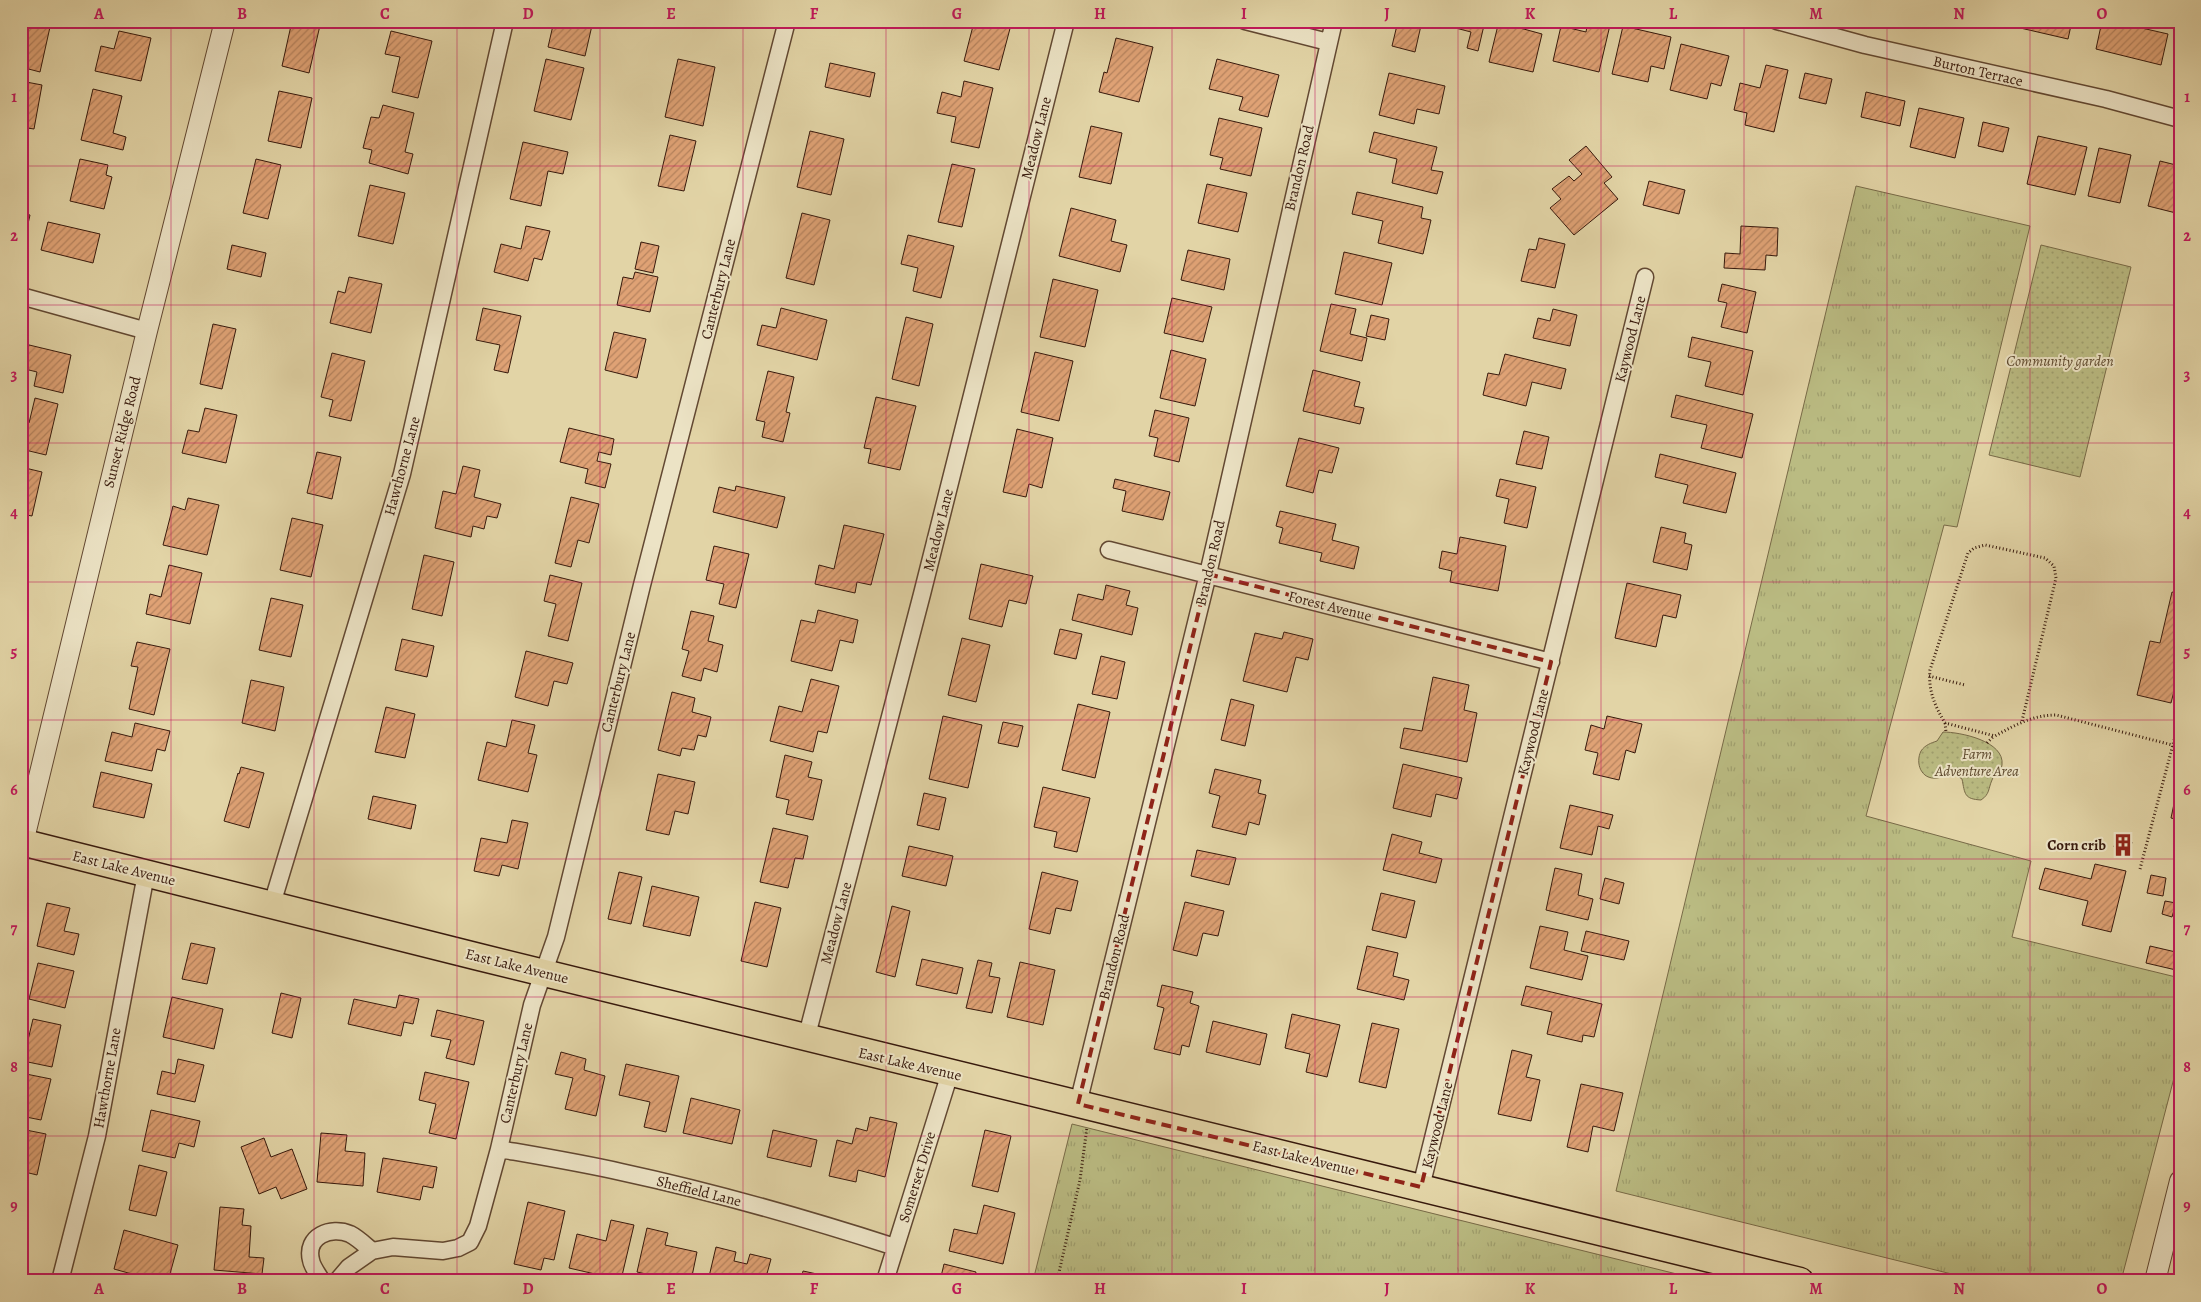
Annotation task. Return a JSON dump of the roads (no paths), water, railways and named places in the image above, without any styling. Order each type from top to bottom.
[{"type":"main road","name":"East Lake Avenue","points":[[22,843],[545,972],[806,1039],[1421,1187],[1800,1281]]},
{"type":"street","name":"Sunset Ridge Road","points":[[22,843],[147,330],[225,21]]},
{"type":"street","name":"Hawthorne Lane","points":[[272,904],[402,474],[505,21]]},
{"type":"street","name":"Canterbury Lane","points":[[337,1281],[349,1267],[372,1251],[392,1247],[443,1251],[458,1248],[470,1242],[478,1226],[532,1005],[556,936],[644,575],[787,21]]},
{"type":"street","name":"Meadow Lane","points":[[806,1039],[922,594],[1066,21]]},
{"type":"street","points":[[1244,21],[1328,42]]},
{"type":"street","name":"Brandon Road","points":[[1084,1105],[1334,21]]},
{"type":"street","name":"Burton Terrace","points":[[1777,21],[1865,45],[2106,99],[2180,119]]},
{"type":"street","name":"Kaywood Lane","points":[[1421,1187],[1645,277]]},
{"type":"street","points":[[21,296],[147,330]]},
{"type":"street","name":"Forest Avenue","points":[[1109,550],[1551,662]]},
{"type":"street","name":"Hawthorne Lane","points":[[60,1281],[97,1136],[146,874]]},
{"type":"street","name":"Somerset Drive","points":[[885,1281],[950,1073]]},
{"type":"street","name":"Sheffield Lane","points":[[498,1148],[620,1171],[696,1189],[831,1226],[895,1248]]},
{"type":"street","points":[[2155,1281],[2180,1181]]},
{"type":"street","points":[[322,1281],[310,1259],[314,1240],[321,1234],[329,1231],[350,1234],[372,1251]]},
{"type":"place","name":"Corn crib","points":[[2123,845]]},
{"type":"park label","name":"Community garden","points":[[2060,361]]},
{"type":"park label","name":"Farm Adventure Area","points":[[1977,762]]}]
